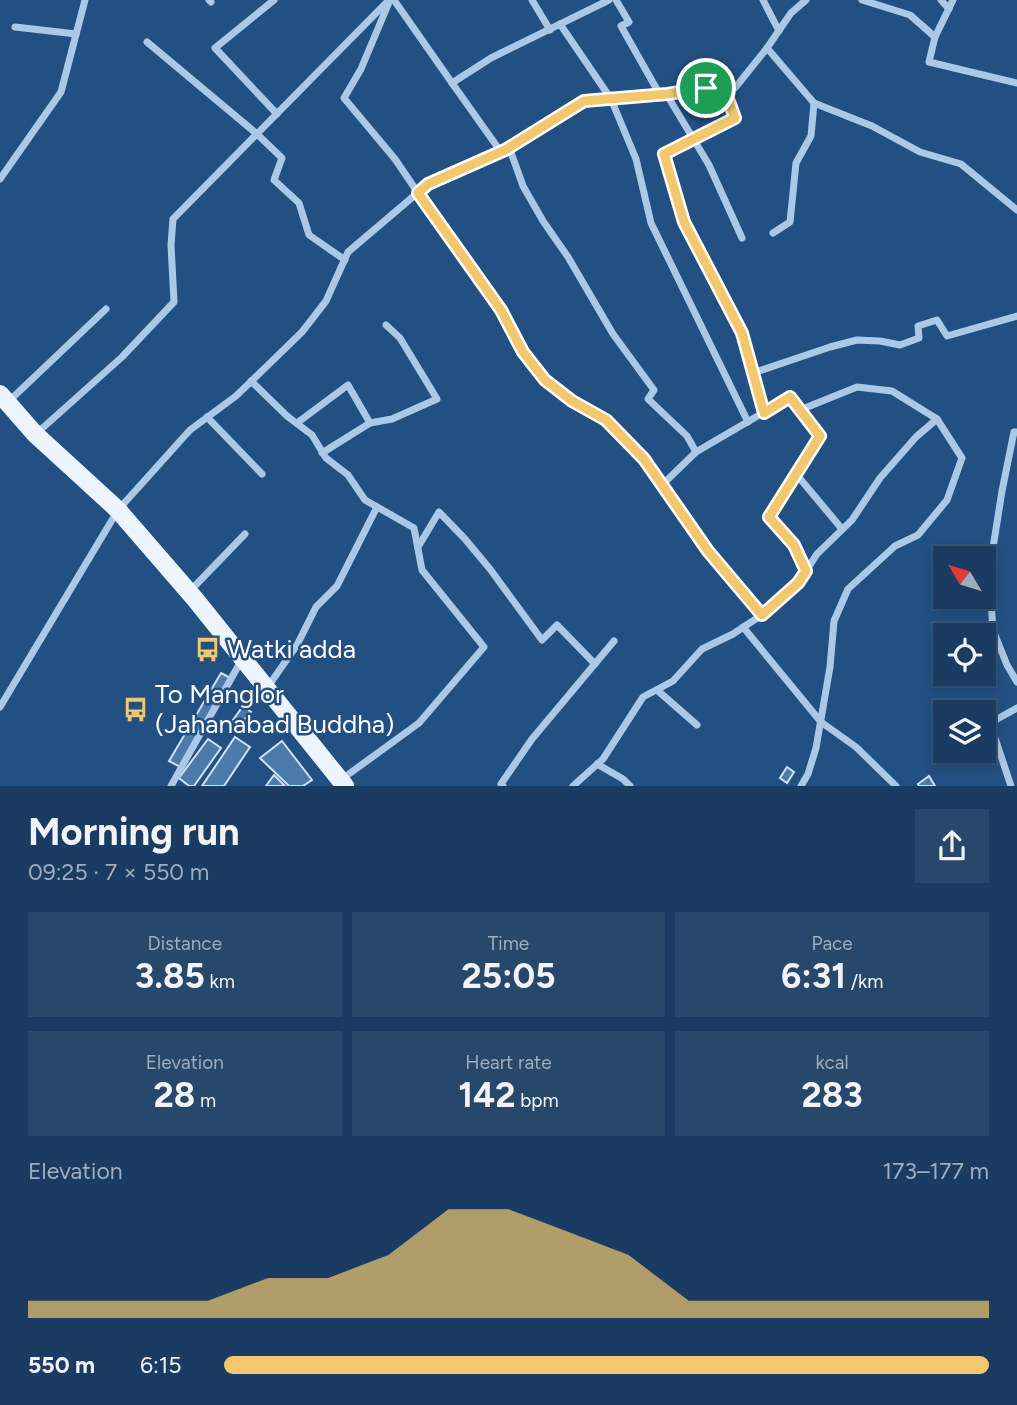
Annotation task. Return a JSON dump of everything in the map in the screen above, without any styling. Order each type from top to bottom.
[{"type":"main road","points":[[4,398],[35,434],[118,510],[343,783]]},
{"type":"street","points":[[0,179],[61,92],[85,0]]},
{"type":"street","points":[[274,0],[215,48],[277,114]]},
{"type":"street","points":[[35,434],[122,357],[174,302],[171,245],[173,219],[391,0]]},
{"type":"street","points":[[391,0],[505,149],[542,222],[568,257],[613,334],[654,390],[648,399],[687,436],[696,452]]},
{"type":"street","points":[[391,0],[344,98],[395,159],[501,310],[523,352],[545,380],[572,401],[606,420],[644,459],[708,551],[762,615]]},
{"type":"street","points":[[532,0],[550,30]]},
{"type":"street","points":[[452,83],[491,58],[610,0]]},
{"type":"street","points":[[616,0],[629,22],[621,26],[709,165],[742,238]]},
{"type":"street","points":[[763,0],[779,31]]},
{"type":"street","points":[[862,0],[910,15],[935,37]]},
{"type":"street","points":[[941,0],[949,9]]},
{"type":"street","points":[[953,0],[935,37],[929,62],[1017,83]]},
{"type":"street","points":[[0,707],[118,510],[190,430],[236,396],[302,332],[326,302],[348,252],[428,184],[505,149],[584,101],[663,95],[706,88],[735,88],[801,2]]},
{"type":"street","points":[[560,24],[611,99],[636,159],[651,223],[748,422]]},
{"type":"street","points":[[15,27],[76,34]]},
{"type":"street","points":[[146,43],[257,134],[282,158],[274,180],[299,203],[309,234],[345,260]]},
{"type":"street","points":[[767,48],[814,103],[872,126],[920,152],[961,164],[1017,210]]},
{"type":"street","points":[[724,88],[735,118],[664,154],[684,222],[742,333],[764,413]]},
{"type":"street","points":[[773,233],[790,222],[796,163],[811,136],[814,103]]},
{"type":"street","points":[[4,398],[106,309]]},
{"type":"street","points":[[753,373],[857,340],[900,345],[919,338],[918,326],[937,320],[947,336],[1017,316]]},
{"type":"street","points":[[322,453],[370,423],[392,419],[437,400],[404,344],[386,325]]},
{"type":"street","points":[[251,381],[312,435],[326,458],[348,475],[365,500],[414,528],[422,570],[484,647],[419,723],[343,783]]},
{"type":"street","points":[[297,423],[348,385],[370,423]]},
{"type":"street","points":[[800,410],[857,387],[892,391],[937,419],[962,458],[947,500],[918,535],[895,546],[848,589],[834,621],[830,667],[816,748],[801,786]]},
{"type":"street","points":[[663,484],[696,452],[790,397],[820,436],[769,517],[794,545],[806,571]]},
{"type":"street","points":[[207,417],[262,474]]},
{"type":"street","points":[[573,786],[603,759],[643,697],[673,681],[702,649],[762,615],[798,583],[817,554],[852,520],[889,467],[916,437],[937,419]]},
{"type":"street","points":[[1017,432],[1014,432],[1002,491],[989,573],[993,630],[1007,666],[1017,682]]},
{"type":"street","points":[[797,475],[842,529]]},
{"type":"street","points":[[267,689],[297,645],[316,607],[337,586],[377,507]]},
{"type":"street","points":[[418,547],[439,512],[490,569],[542,640],[557,625],[595,664]]},
{"type":"street","points":[[188,592],[245,534]]},
{"type":"street","points":[[743,627],[821,722],[856,747],[896,786]]},
{"type":"street","points":[[503,786],[501,784],[532,738],[614,641]]},
{"type":"street","points":[[171,786],[243,659]]},
{"type":"street","points":[[657,690],[697,725]]},
{"type":"street","points":[[1011,786],[990,723],[1017,708]]},
{"type":"street","points":[[597,764],[630,786]]},
{"type":"building","points":[[221,673],[232,679],[180,767],[169,761]]},
{"type":"building","points":[[243,706],[251,712],[240,725],[233,720]]},
{"type":"building","points":[[235,737],[250,747],[224,786],[202,786]]},
{"type":"building","points":[[208,739],[221,748],[194,786],[189,786],[179,778]]},
{"type":"building","points":[[282,741],[312,780],[303,786],[289,786],[260,758]]},
{"type":"building","points":[[787,767],[794,772],[787,783],[780,778]]},
{"type":"building","points":[[274,775],[285,786],[266,786]]},
{"type":"building","points":[[929,776],[935,786],[919,786],[918,784]]},
{"type":"place","name":"Watki adda","points":[[207,649]]},
{"type":"place","name":"To Manglor (Jahanabad Buddha)","points":[[135,709]]},
{"type":"route","points":[[706,88],[724,88],[735,118],[664,154],[684,222],[742,333],[764,413],[790,397],[820,436],[769,517],[794,545],[806,571],[798,583],[762,615],[708,551],[644,459],[606,420],[572,401],[545,380],[523,352],[501,310],[418,193],[428,184],[505,150],[584,101],[706,88]]}]
